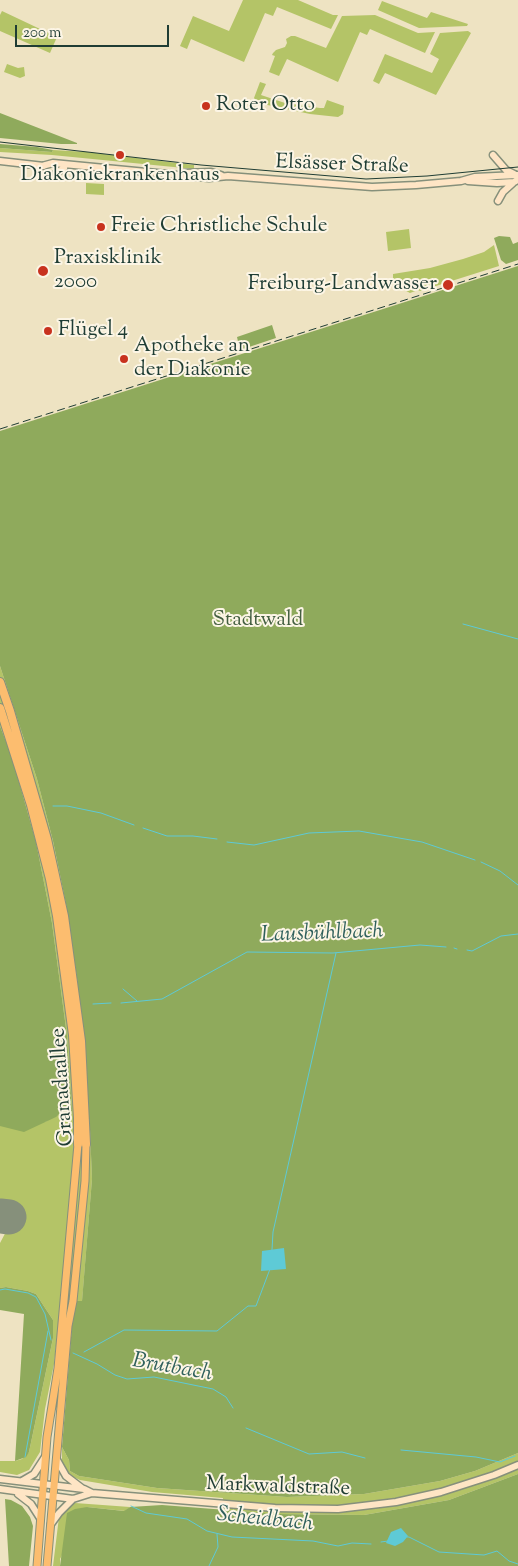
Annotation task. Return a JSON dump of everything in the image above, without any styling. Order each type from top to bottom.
[{"type":"highway","name":"Granadaallee","points":[[0,682],[45,830],[64,916],[81,1041],[82,1144]]},
{"type":"highway","name":"Granadaallee","points":[[0,708],[31,805],[50,879],[57,916],[73,1035],[78,1118],[82,1144]]},
{"type":"main road","points":[[493,155],[506,170],[517,178],[503,192],[498,201]]},
{"type":"main road","name":"Elsässer Straße","points":[[0,161],[64,168],[75,166]]},
{"type":"main road","name":"Elsässer Straße","points":[[42,166],[53,163],[209,178],[222,176],[372,187],[416,186],[517,178]]},
{"type":"main road","points":[[21,164],[31,171]]},
{"type":"main road","points":[[56,173],[64,168]]},
{"type":"main road","name":"Granadaallee","points":[[37,1566],[45,1458],[51,1404],[58,1368],[82,1144]]},
{"type":"main road","name":"Granadaallee","points":[[47,1566],[68,1326],[79,1239],[82,1144]]},
{"type":"main road","points":[[22,1482],[34,1474],[45,1458]]},
{"type":"main road","points":[[56,1460],[66,1476],[84,1489]]},
{"type":"main road","name":"Markwaldstraße","points":[[0,1490],[53,1498],[72,1499],[92,1494],[275,1508],[338,1508],[396,1502],[434,1494],[468,1484],[518,1465]]},
{"type":"main road","name":"Markwaldstraße","points":[[0,1479],[54,1487],[84,1489],[92,1494]]},
{"type":"main road","points":[[15,1492],[31,1504],[40,1518]]},
{"type":"main road","points":[[51,1524],[58,1513],[72,1499]]},
{"type":"green space","points":[[243,0],[298,0],[333,15],[338,15],[331,29],[277,7],[273,16],[265,13],[244,62],[191,39],[187,49],[180,46],[193,16],[229,31]]},
{"type":"green space","points":[[382,1],[427,18],[431,12],[468,24],[467,26],[419,28],[378,10]]},
{"type":"green space","points":[[2,11],[57,37],[50,53],[0,31],[0,15]]},
{"type":"green space","points":[[375,15],[418,33],[435,32],[425,53],[370,29],[367,35],[360,32],[338,82],[287,59],[279,76],[269,72],[275,56],[272,55],[273,53],[285,47],[286,39],[291,36],[326,48],[342,16]]},
{"type":"green space","points":[[468,31],[471,33],[436,95],[385,73],[379,84],[373,81],[385,54],[432,73],[439,59],[430,54],[440,33]]},
{"type":"green space","points":[[7,64],[18,68],[24,67],[25,76],[20,78],[4,72]]},
{"type":"green space","points":[[260,82],[266,84],[261,95],[285,103],[320,108],[324,108],[327,100],[344,106],[343,114],[338,117],[310,114],[258,103],[254,98]]},
{"type":"green space","points":[[0,113],[77,143],[77,144],[0,138]]},
{"type":"green space","points":[[0,144],[53,150],[52,152],[0,148]]},
{"type":"green space","points":[[0,148],[52,152],[53,150],[87,152],[194,165],[194,169],[52,155],[0,152]]},
{"type":"green space","points":[[86,183],[104,184],[104,195],[86,194]]},
{"type":"green space","points":[[409,229],[411,248],[388,251],[386,232]]},
{"type":"green space","points":[[499,236],[510,237],[513,244],[518,242],[518,260],[506,264],[501,260],[494,238]]},
{"type":"green space","points":[[494,245],[499,266],[410,293],[393,284],[393,274],[430,268],[463,259],[484,252]]},
{"type":"green space","name":"Stadtwald","points":[[518,266],[518,1453],[475,1471],[440,1481],[364,1494],[287,1497],[157,1488],[79,1476],[70,1471],[69,1460],[62,1447],[74,1301],[82,1301],[92,1179],[90,1130],[77,978],[66,904],[53,841],[37,779],[0,666],[0,431]]},
{"type":"green space","points":[[272,325],[276,338],[240,350],[237,337]]},
{"type":"green space","points":[[0,666],[37,779],[53,841],[66,904],[83,1036],[92,1179],[82,1302],[61,1300],[54,1364],[45,1409],[40,1452],[29,1470],[17,1475],[0,1472],[0,1461],[22,1459],[29,1452],[53,1338],[53,1320],[36,1294],[6,1287],[0,1288],[0,1243],[8,1228],[10,1206],[0,1204],[0,1009],[45,1122],[61,1112],[72,1111],[67,1036],[52,923],[36,842],[12,757],[0,726]]},
{"type":"green space","points":[[0,726],[12,757],[36,842],[52,923],[67,1036],[72,1111],[61,1112],[56,1117],[24,1132],[0,1126]]},
{"type":"green space","points":[[6,1287],[36,1294],[53,1320],[53,1338],[29,1452],[26,1457],[15,1461],[24,1314],[0,1310],[0,1288]]},
{"type":"green space","points":[[62,1447],[69,1460],[70,1471],[79,1476],[157,1488],[287,1497],[364,1494],[440,1481],[475,1471],[518,1453],[518,1474],[449,1500],[364,1515],[278,1514],[222,1510],[223,1498],[152,1492],[80,1480],[69,1475],[62,1464]]},
{"type":"green space","points":[[518,1474],[518,1566],[60,1566],[67,1513],[75,1509],[87,1507],[124,1511],[130,1507],[162,1505],[278,1514],[364,1515],[449,1500]]},
{"type":"green space","points":[[5,1499],[22,1506],[30,1517],[33,1526],[29,1566],[9,1566]]},
{"type":"green space","points":[[75,1503],[130,1507],[125,1511],[87,1507],[60,1559],[60,1566],[53,1566],[59,1517],[69,1505]]},
{"type":"water","points":[[284,1248],[286,1269],[261,1271],[262,1251]]},
{"type":"water","points":[[401,1528],[408,1536],[403,1542],[395,1546],[386,1543],[391,1532]]},
{"type":"waterway","points":[[463,624],[518,639]]},
{"type":"waterway","points":[[53,806],[67,806],[101,813],[134,825]]},
{"type":"waterway","points":[[143,828],[167,836],[193,836],[217,839]]},
{"type":"waterway","points":[[227,842],[254,845],[309,833],[359,831],[422,842],[475,860]]},
{"type":"waterway","points":[[481,862],[500,871],[518,885]]},
{"type":"waterway","name":"Lausbühlbach","points":[[467,950],[472,951],[501,936],[518,934]]},
{"type":"waterway","name":"Lausbühlbach","points":[[121,1003],[162,999],[247,952],[333,953],[420,945],[446,947]]},
{"type":"waterway","points":[[272,1250],[273,1232],[336,953]]},
{"type":"waterway","points":[[123,989],[137,1001]]},
{"type":"waterway","name":"Lausbühlbach","points":[[93,1004],[111,1003]]},
{"type":"waterway","points":[[84,1352],[124,1330],[217,1331],[248,1306],[256,1306],[270,1269]]},
{"type":"waterway","name":"Brutbach","points":[[0,1290],[5,1289],[28,1293],[36,1297],[45,1314],[51,1340]]},
{"type":"waterway","points":[[25,1457],[48,1331]]},
{"type":"waterway","name":"Brutbach","points":[[73,1353],[115,1375],[127,1379],[154,1377],[213,1389],[226,1397],[233,1408]]},
{"type":"waterway","name":"Brutbach","points":[[246,1428],[309,1454],[342,1452],[365,1458]]},
{"type":"waterway","name":"Brutbach","points":[[401,1450],[476,1457],[500,1462],[515,1456]]},
{"type":"waterway","name":"Scheidbach","points":[[131,1506],[146,1513],[187,1519],[207,1531],[232,1537],[313,1541],[338,1546],[352,1543],[371,1544]]},
{"type":"waterway","points":[[209,1566],[218,1547],[217,1534]]},
{"type":"waterway","name":"Scheidbach","points":[[407,1537],[439,1552],[484,1555],[497,1551],[509,1561],[518,1564]]},
{"type":"waterway","name":"Scheidbach","points":[[381,1542],[388,1541]]},
{"type":"runway","points":[[0,1216],[9,1217]]},
{"type":"tram line","points":[[0,142],[201,165],[366,179],[427,176],[518,167]]},
{"type":"railway","points":[[0,429],[518,264]]},
{"type":"place","name":"Roter Otto","points":[[206,106]]},
{"type":"place","name":"Diakoniekrankenhaus","points":[[120,155]]},
{"type":"place","name":"Freie Christliche Schule","points":[[101,227]]},
{"type":"place","name":"Praxisklinik 2000","points":[[43,271]]},
{"type":"place","name":"Freiburg-Landwasser","points":[[448,285]]},
{"type":"place","name":"Flügel 4","points":[[48,331]]},
{"type":"place","name":"Apotheke an der Diakonie","points":[[124,359]]}]
